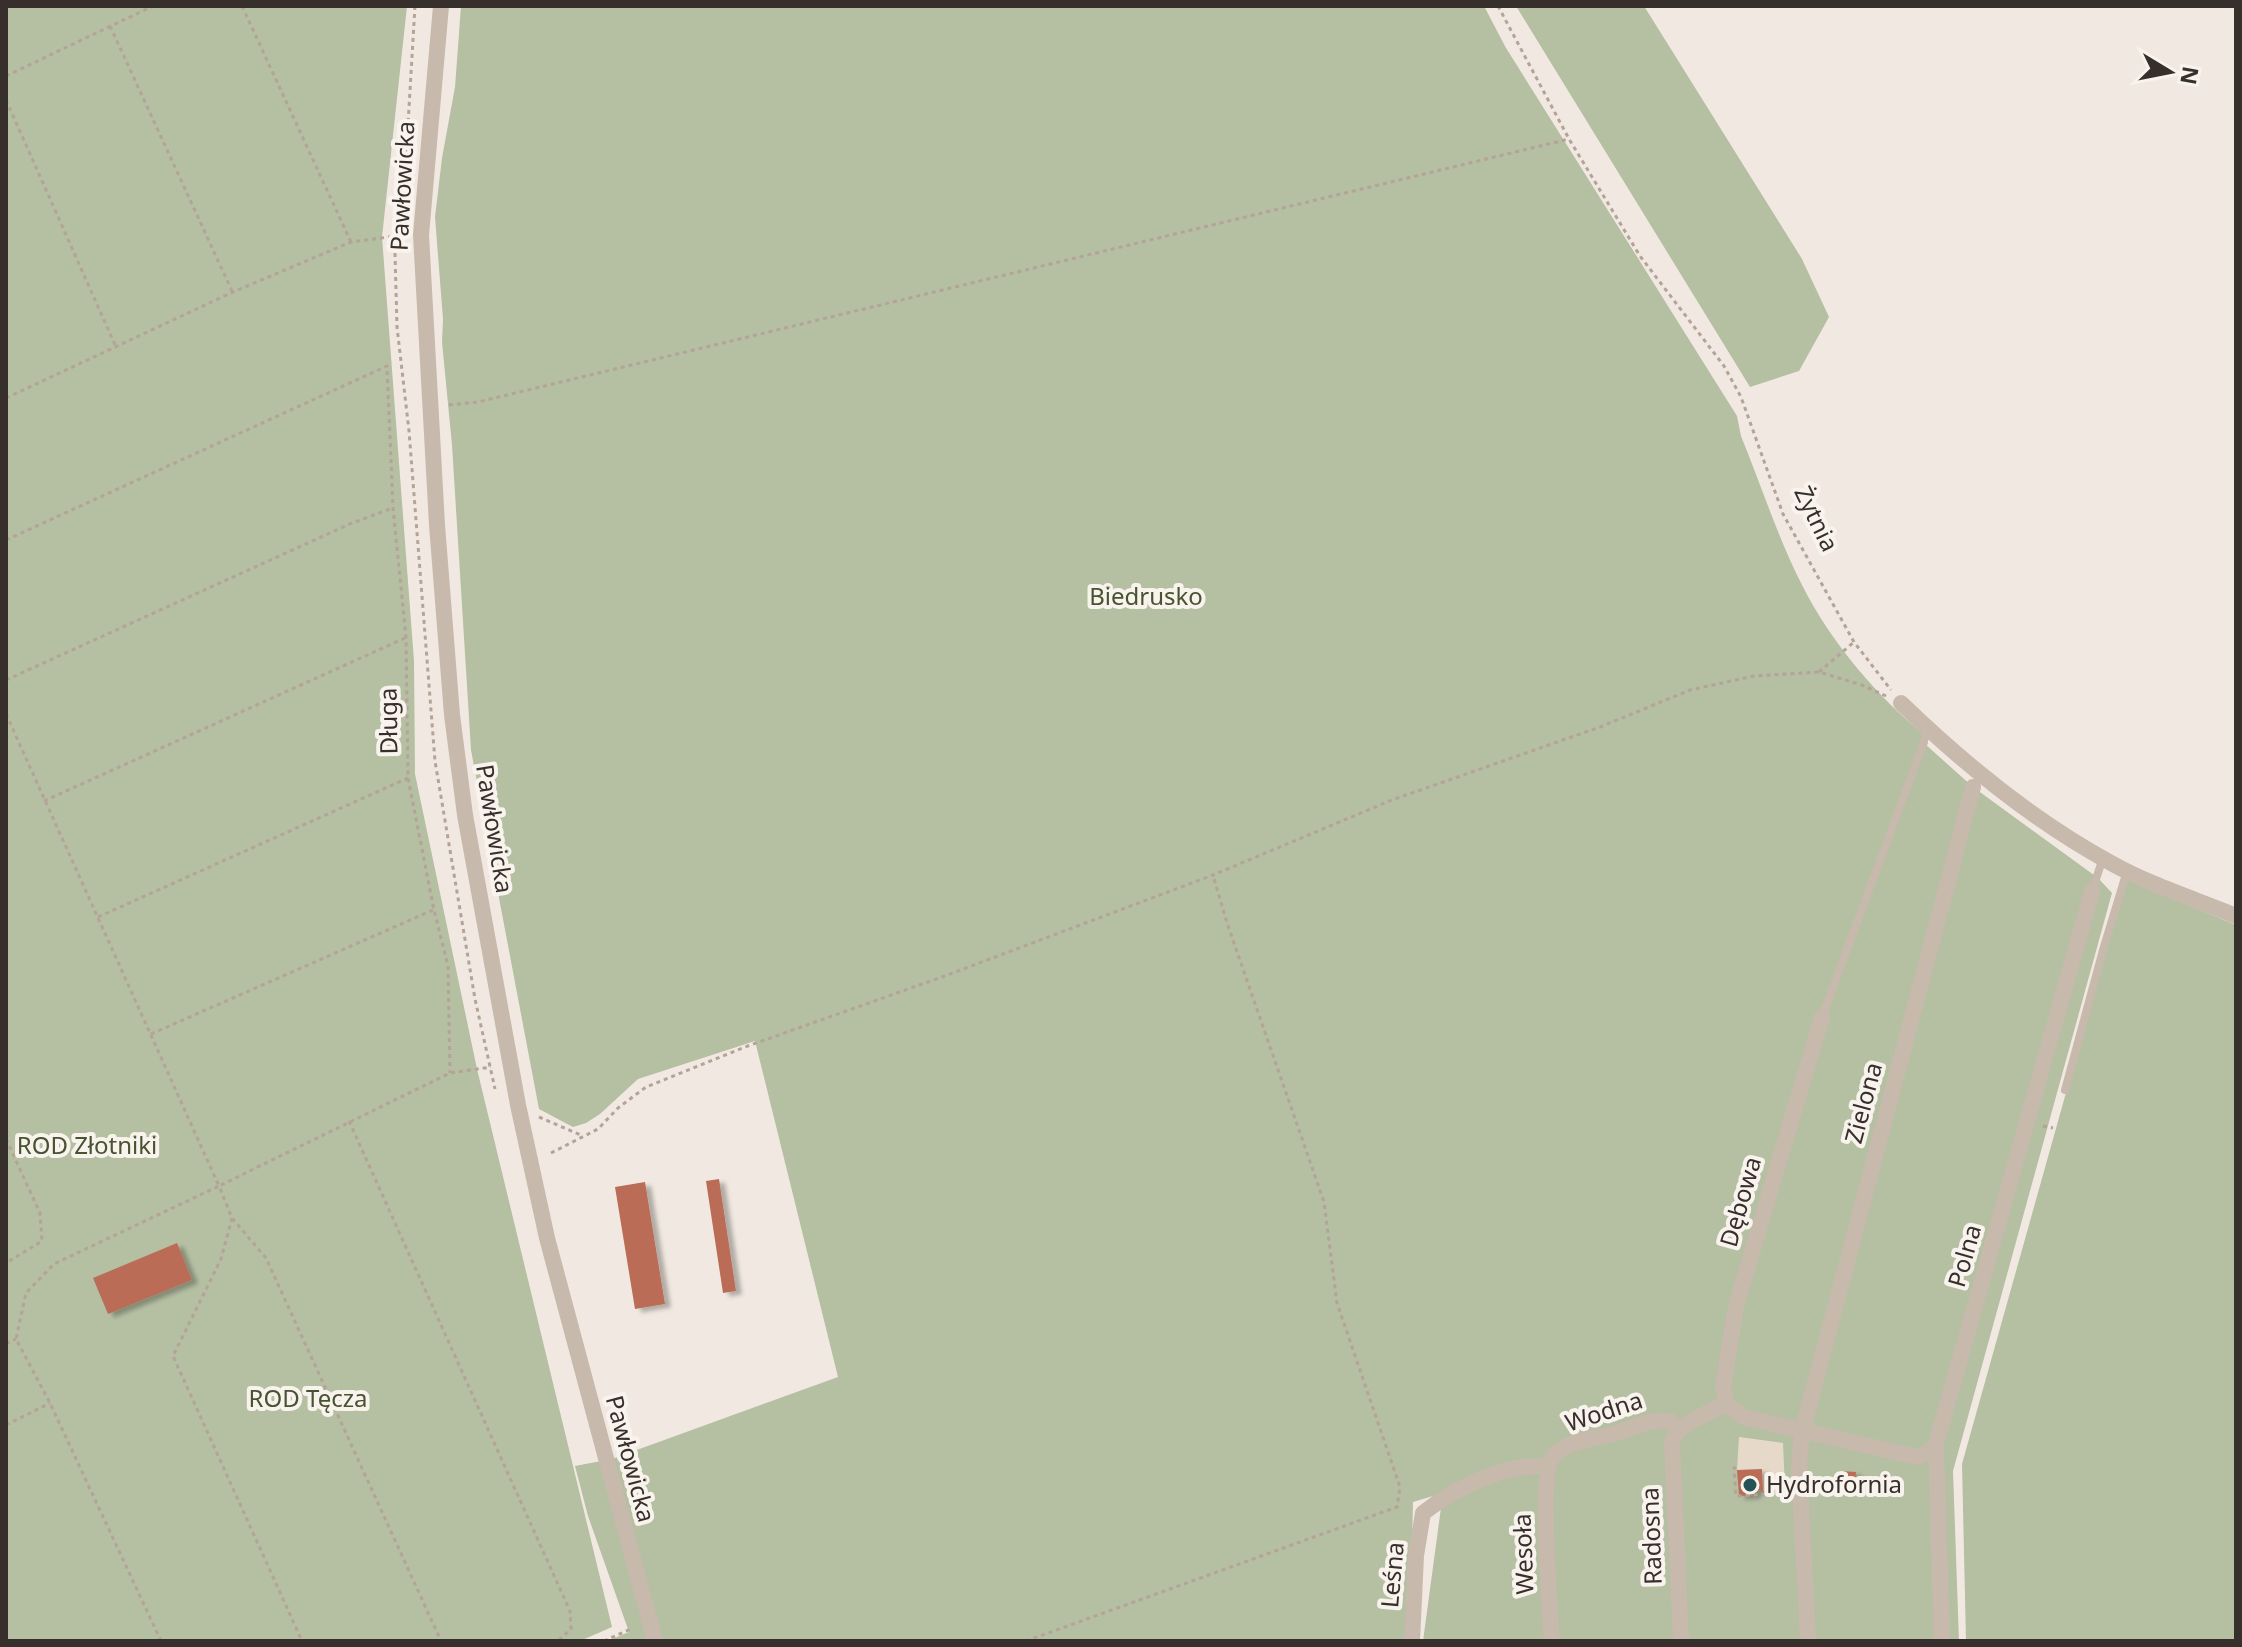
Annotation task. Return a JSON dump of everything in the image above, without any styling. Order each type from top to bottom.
[{"type":"street","name":"Pawłowicka","points":[[441,6],[421,235],[452,715],[465,815],[518,1105],[571,1335],[655,1641]]},
{"type":"street","points":[[1901,703],[1926,728],[2035,816],[2128,871],[2236,916]]},
{"type":"street","name":"Zielona","points":[[1808,1641],[1798,1456],[1802,1432],[1973,787]]},
{"type":"street","name":"Polna","points":[[1942,1641],[1936,1444],[2092,891]]},
{"type":"street","name":"Dębowa","points":[[1726,1404],[1723,1387],[1736,1306],[1822,1017]]},
{"type":"street","points":[[1726,1404],[1743,1417],[1917,1457],[1928,1453],[1936,1444]]},
{"type":"street","name":"Wodna","points":[[1423,1513],[1448,1494],[1484,1479],[1532,1465],[1547,1466],[1553,1455],[1581,1442],[1659,1418],[1671,1422],[1677,1431],[1726,1404]]},
{"type":"street","name":"Radosna","points":[[1677,1431],[1672,1443],[1681,1641]]},
{"type":"street","name":"Wesoła","points":[[1547,1466],[1546,1531],[1552,1641]]},
{"type":"street","name":"Leśna","points":[[1412,1641],[1416,1556],[1423,1513]]},
{"type":"lane","points":[[1822,1017],[1924,742],[1926,728]]},
{"type":"lane","points":[[2092,891],[2103,858]]},
{"type":"lane","points":[[2065,1090],[2128,871]]},
{"type":"path","points":[[6,76],[153,6]]},
{"type":"path","points":[[242,6],[351,242]]},
{"type":"path","points":[[398,235],[405,175],[415,6]]},
{"type":"path","name":"Żytnia","points":[[1498,6],[1569,139],[1640,256],[1729,376],[1741,397],[1783,514],[1854,642],[1901,703]]},
{"type":"path","points":[[110,26],[233,292]]},
{"type":"path","points":[[6,100],[116,347]]},
{"type":"path","points":[[430,407],[478,402],[1569,139]]},
{"type":"path","points":[[6,398],[233,292],[351,242],[421,235]]},
{"type":"path","name":"Długa","points":[[6,540],[387,366],[393,508],[406,637],[408,778],[448,966],[450,1073]]},
{"type":"path","points":[[6,680],[352,523],[393,508]]},
{"type":"path","points":[[44,801],[406,637]]},
{"type":"path","points":[[1819,672],[1854,642]]},
{"type":"path","points":[[551,1153],[598,1129],[618,1108],[646,1087],[745,1047],[1213,875],[1392,800],[1600,727],[1690,690],[1754,676],[1819,672],[1862,685],[1901,703]]},
{"type":"path","points":[[6,714],[232,1218],[266,1258],[441,1641]]},
{"type":"path","points":[[97,917],[408,778]]},
{"type":"path","points":[[1026,1641],[1397,1507],[1400,1487],[1337,1303],[1324,1202],[1213,875]]},
{"type":"path","points":[[151,1034],[434,910]]},
{"type":"path","points":[[161,1641],[50,1403],[16,1339],[26,1293],[54,1264],[450,1073],[510,1063]]},
{"type":"path","points":[[518,1105],[584,1136]]},
{"type":"path","points":[[349,1121],[570,1611],[571,1629],[558,1641]]},
{"type":"path","points":[[6,1139],[40,1213],[42,1241],[6,1263]]},
{"type":"path","points":[[232,1218],[221,1259],[173,1356],[302,1641]]},
{"type":"path","points":[[6,1344],[16,1339]]},
{"type":"path","points":[[6,1425],[50,1403]]},
{"type":"path","points":[[1736,1467],[1736,1496],[1770,1494],[1769,1490]]},
{"type":"path","points":[[604,1641],[650,1621]]},
{"type":"green space","name":"ROD Tęcza","points":[[6,6],[407,6],[382,237],[414,661],[415,774],[477,1069],[612,1627],[580,1641],[6,1641]]},
{"type":"green space","name":"Biedrusko","points":[[461,6],[1484,6],[1506,48],[1737,416],[1741,436],[1777,530],[1793,567],[1826,627],[1873,687],[1927,737],[1925,744],[1973,787],[2098,878],[2112,893],[1953,1471],[1959,1641],[1423,1641],[1443,1493],[1413,1502],[1410,1641],[607,1641],[629,1632],[588,1516],[575,1466],[612,1459],[838,1377],[755,1041],[638,1079],[586,1123],[573,1127],[539,1109],[471,750],[452,445],[442,342],[435,217],[455,87]]},
{"type":"green space","points":[[1516,6],[1644,6],[1802,259],[1829,317],[1799,371],[1750,387]]},
{"type":"green space","points":[[2127,875],[2159,893],[2236,925],[2236,1641],[1966,1641],[1962,1464]]},
{"type":"shaded area","points":[[1739,1437],[1783,1443],[1785,1489],[1763,1491],[1761,1470],[1737,1470]]},
{"type":"building","points":[[719,1179],[736,1291],[723,1293],[706,1181]]},
{"type":"building","points":[[645,1182],[665,1304],[635,1309],[615,1187]]},
{"type":"building","points":[[177,1243],[192,1280],[108,1314],[93,1278]]},
{"type":"building","name":"Hydrofornia","points":[[1762,1469],[1763,1491],[1755,1490],[1755,1495],[1739,1496],[1737,1470]]},
{"type":"building","points":[[1839,1471],[1856,1472],[1855,1485],[1838,1484]]},
{"type":"place","name":"Hydrofornia","points":[[1750,1485]]},
{"type":"park label","name":"ROD Złotniki","points":[[87,1146]]}]
